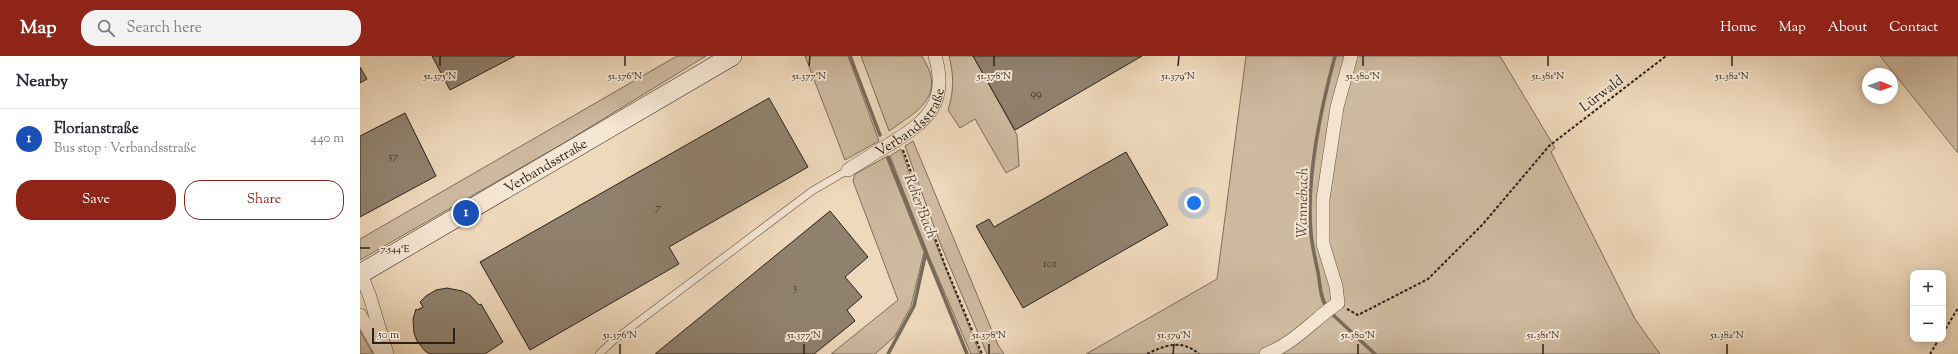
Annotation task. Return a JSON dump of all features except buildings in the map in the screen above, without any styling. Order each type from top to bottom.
[{"type":"main road","name":"Verbandsstraße","points":[[360,274],[732,56]]},
{"type":"street","name":"Verbandsstraße","points":[[848,170],[912,131],[933,108],[938,97],[940,83],[939,68],[935,56]]},
{"type":"street","points":[[1266,354],[1296,338],[1326,311],[1338,303],[1336,286],[1323,244],[1322,199],[1337,107],[1351,56]]},
{"type":"street","points":[[360,274],[370,297],[387,354]]},
{"type":"street","points":[[362,321],[382,354]]},
{"type":"lane","points":[[599,354],[614,340],[812,191],[848,170]]},
{"type":"path","name":"Lürwald","points":[[1338,303],[1358,315],[1428,279],[1483,224],[1549,146],[1666,56]]},
{"type":"path","points":[[898,139],[946,268],[982,354]]},
{"type":"path","points":[[1946,328],[1958,308]]},
{"type":"path","points":[[1930,354],[1937,342]]},
{"type":"path","points":[[1147,354],[1165,345],[1181,344],[1192,348],[1198,354]]},
{"type":"shaded area","points":[[677,56],[706,56],[564,143],[360,260],[360,239]]},
{"type":"shaded area","points":[[805,56],[848,56],[879,141],[845,160]]},
{"type":"shaded area","points":[[861,56],[922,56],[930,72],[931,86],[929,95],[925,102],[912,115],[889,131]]},
{"type":"shaded area","points":[[949,56],[973,56],[1017,135],[1019,166],[1006,173],[975,119],[960,128],[948,110],[953,83]]},
{"type":"shaded area","points":[[1246,56],[1348,56],[1320,199],[1335,299],[1274,348],[1259,354],[1086,354],[1217,279]]},
{"type":"shaded area","points":[[1353,56],[1500,56],[1555,148],[1551,152],[1635,319],[1660,354],[1277,354],[1341,306],[1326,244],[1325,199]]},
{"type":"shaded area","points":[[1880,56],[1958,56],[1958,153],[1898,78],[1898,68],[1890,68]]},
{"type":"shaded area","points":[[913,141],[998,345],[1004,354],[987,354],[940,243],[905,146]]},
{"type":"shaded area","points":[[901,149],[923,212],[980,354],[971,354],[928,254],[890,156]]},
{"type":"shaded area","points":[[886,157],[924,252],[911,306],[895,336],[875,354],[831,354],[898,300],[853,181],[855,174]]},
{"type":"shaded area","points":[[360,331],[373,354],[360,354]]},
{"type":"waterway","name":"Reher Bach","points":[[850,56],[880,135]]},
{"type":"waterway","name":"Wannebach","points":[[1327,307],[1322,295],[1312,243],[1310,212],[1316,144],[1335,56]]},
{"type":"waterway","name":"Reher Bach","points":[[888,157],[926,252],[914,306],[888,354]]},
{"type":"waterway","points":[[926,253],[967,354]]},
{"type":"waterway","name":"Wannebach","points":[[1330,312],[1375,354]]},
{"type":"place","name":"Florianstraße","points":[[466,213]]}]
